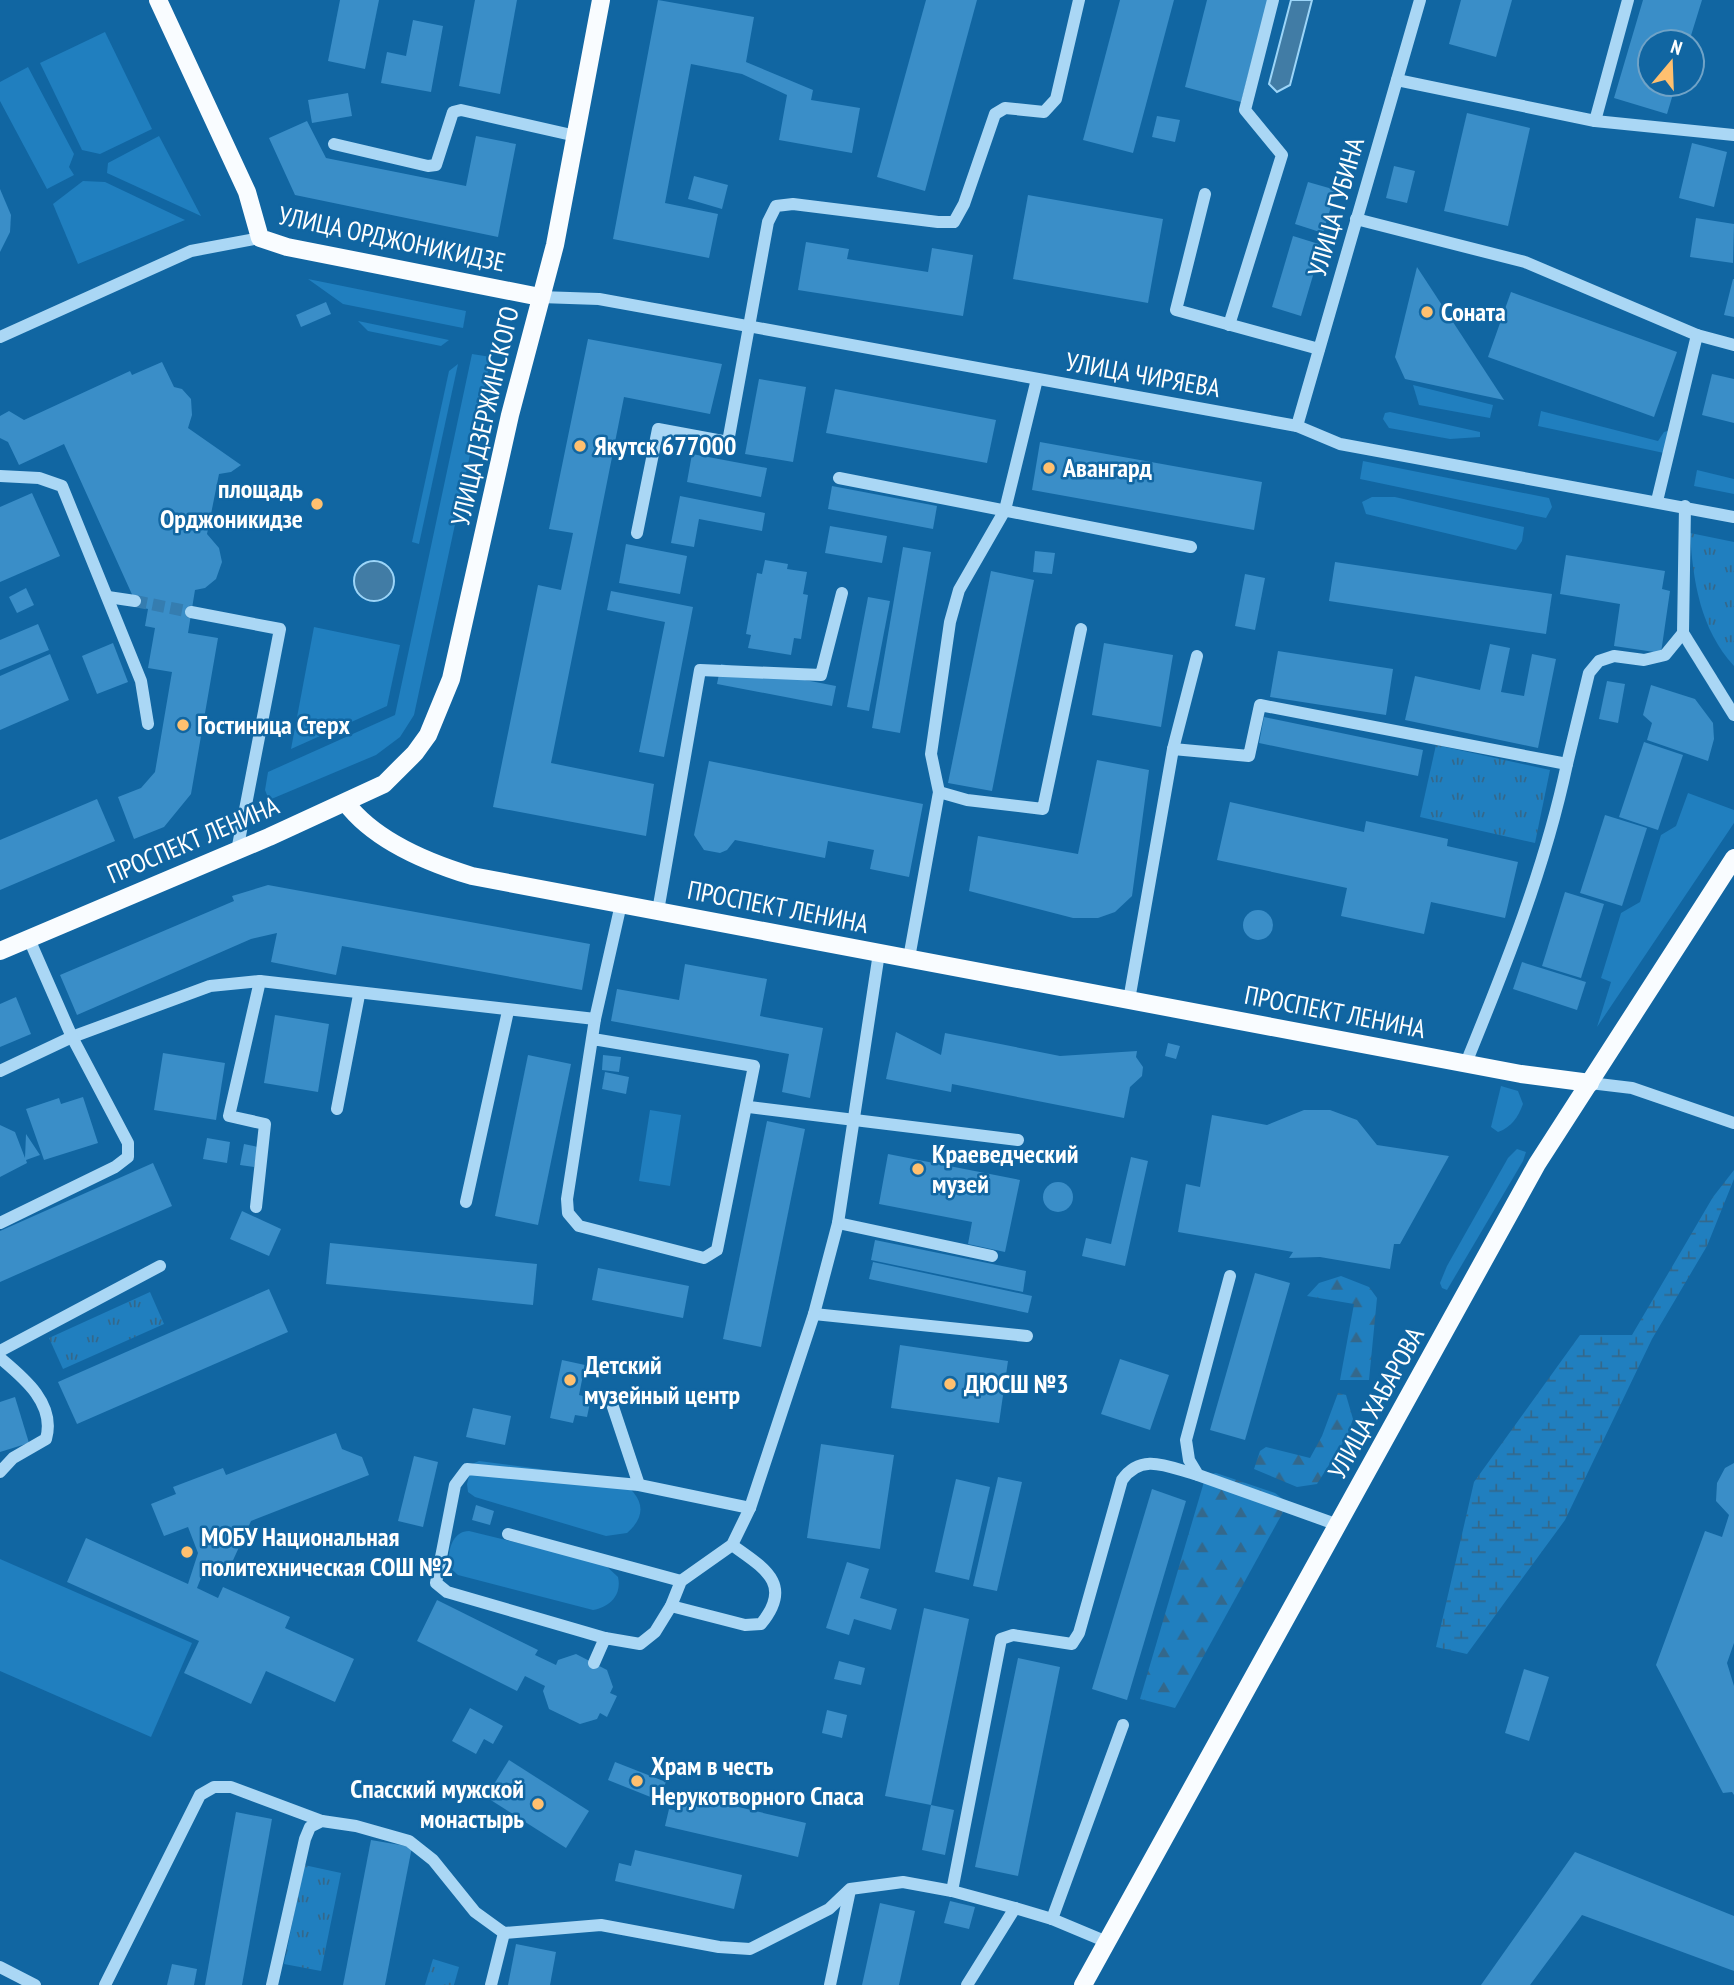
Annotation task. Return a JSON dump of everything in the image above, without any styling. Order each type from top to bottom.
[{"type":"main road","points":[[158,0],[247,192],[260,238]]},
{"type":"main road","name":"УЛИЦА ДЗЕРЖИНСКОГО","points":[[346,803],[384,784],[401,769],[428,735],[445,698],[510,415],[555,246],[601,0]]},
{"type":"main road","name":"УЛИЦА ОРДЖОНИКИДЗЕ","points":[[260,238],[287,247],[540,297]]},
{"type":"main road","name":"ПРОСПЕКТ ЛЕНИНА","points":[[0,951],[346,803],[378,833],[460,872],[1521,1074],[1590,1083]]},
{"type":"main road","name":"УЛИЦА ХАБАРОВА","points":[[1083,1985],[1537,1164],[1734,858]]},
{"type":"street","points":[[637,533],[658,429],[728,442],[768,222],[776,206],[793,204],[954,222],[964,204],[995,114],[1005,108],[1044,112],[1056,99],[1079,0]]},
{"type":"street","points":[[1229,324],[1282,155],[1245,110],[1273,0]]},
{"type":"street","name":"УЛИЦА ГУБИНА","points":[[1297,426],[1420,0]]},
{"type":"street","points":[[1595,121],[1628,0]]},
{"type":"street","points":[[1396,80],[1595,121],[1734,135]]},
{"type":"street","points":[[334,144],[428,166],[436,165],[449,119],[453,112],[461,110],[576,135]]},
{"type":"street","points":[[1205,194],[1176,310],[1319,349]]},
{"type":"street","points":[[1356,219],[1525,262],[1697,335],[1734,345]]},
{"type":"street","name":"УЛИЦА ОРДЖОНИКИДЗЕ","points":[[0,337],[191,251],[260,238]]},
{"type":"street","name":"УЛИЦА ЧИРЯЕВА","points":[[540,297],[599,299],[1297,426],[1340,444],[1734,517]]},
{"type":"street","points":[[1657,501],[1697,335]]},
{"type":"street","points":[[909,958],[940,792],[931,754],[950,622],[958,590],[1005,510],[1037,379]]},
{"type":"street","points":[[0,476],[39,478],[62,486],[141,681],[148,724]]},
{"type":"street","points":[[839,478],[1191,548]]},
{"type":"street","points":[[1685,506],[1683,633],[1734,715]]},
{"type":"street","points":[[658,911],[700,670],[821,675],[842,593]]},
{"type":"street","points":[[108,597],[135,601]]},
{"type":"street","points":[[191,612],[280,629],[237,851]]},
{"type":"street","points":[[940,792],[967,800],[1043,809],[1081,628]]},
{"type":"street","points":[[1466,1063],[1517,938],[1556,816],[1589,673],[1599,661],[1614,656],[1644,660],[1665,655],[1683,633]]},
{"type":"street","points":[[1129,1000],[1173,750],[1197,656]]},
{"type":"street","points":[[1173,750],[1249,756],[1260,705],[1567,765]]},
{"type":"street","points":[[593,1039],[754,1066],[748,1107],[717,1250],[704,1258],[579,1226],[568,1213],[566,1199],[595,1019],[621,904]]},
{"type":"street","points":[[0,1223],[115,1167],[128,1157],[128,1143],[72,1037],[29,939]]},
{"type":"street","points":[[750,1508],[639,1485],[490,1469],[467,1469],[456,1485],[436,1583],[447,1592],[605,1638],[640,1644],[654,1632],[671,1606],[681,1581],[732,1545],[750,1508],[814,1314],[838,1223],[879,953]]},
{"type":"street","points":[[0,1071],[72,1037],[210,986],[260,981],[359,995],[417,998],[508,1011],[595,1019]]},
{"type":"street","points":[[256,1207],[265,1124],[229,1116],[260,981]]},
{"type":"street","points":[[337,1109],[359,995]]},
{"type":"street","points":[[466,1202],[508,1011]]},
{"type":"street","points":[[1590,1083],[1632,1088],[1734,1123]]},
{"type":"street","points":[[748,1107],[855,1117],[1018,1140]]},
{"type":"street","points":[[838,1223],[992,1256]]},
{"type":"street","points":[[0,1351],[160,1266]]},
{"type":"street","points":[[1198,1475],[1189,1460],[1186,1440],[1230,1276]]},
{"type":"street","points":[[814,1314],[1027,1336]]},
{"type":"street","points":[[0,1358],[38,1394],[47,1415],[49,1430],[46,1439],[13,1458],[0,1472]]},
{"type":"street","points":[[610,1398],[639,1485]]},
{"type":"street","points":[[952,1891],[1000,1639],[1013,1635],[1072,1644],[1079,1633],[1122,1480],[1130,1467],[1145,1462],[1198,1475],[1338,1525]]},
{"type":"street","points":[[508,1534],[681,1581]]},
{"type":"street","points":[[671,1606],[745,1625],[761,1624],[772,1610],[776,1590],[769,1572],[732,1545]]},
{"type":"street","points":[[594,1663],[605,1638]]},
{"type":"street","points":[[1052,1919],[1124,1725]]},
{"type":"street","points":[[105,1985],[200,1795],[214,1787],[231,1787],[322,1821],[356,1826],[410,1841],[433,1860],[475,1912],[504,1933],[601,1924],[719,1947],[750,1949],[829,1909],[850,1889],[903,1882],[952,1891],[1015,1908],[1052,1919],[1107,1942]]},
{"type":"street","points":[[272,1985],[304,1839],[310,1827],[322,1821]]},
{"type":"street","points":[[830,1985],[850,1889]]},
{"type":"street","points":[[967,1985],[1015,1908]]},
{"type":"street","points":[[491,1985],[504,1933]]},
{"type":"street","points":[[0,1967],[35,1985]]},
{"type":"green space","points":[[105,32],[152,129],[100,154],[82,150],[40,63]]},
{"type":"green space","points":[[28,67],[74,154],[69,167],[74,175],[47,189],[0,101],[0,82]]},
{"type":"green space","points":[[159,136],[201,216],[107,173],[108,163]]},
{"type":"green space","points":[[83,181],[105,182],[185,220],[78,264],[53,204]]},
{"type":"green space","points":[[308,279],[466,311],[463,328],[343,304]]},
{"type":"green space","points":[[358,321],[449,340],[441,346],[368,331]]},
{"type":"green space","points":[[472,354],[491,357],[414,715],[400,737],[376,755],[269,800],[265,790],[268,772],[395,715]]},
{"type":"green space","points":[[458,364],[419,544],[412,542],[449,371]]},
{"type":"green space","points":[[1413,385],[1493,405],[1490,418],[1419,405]]},
{"type":"green space","points":[[1541,411],[1658,441],[1664,432],[1671,430],[1664,453],[1538,426]]},
{"type":"green space","points":[[1385,413],[1480,432],[1480,437],[1450,439],[1389,428],[1383,419]]},
{"type":"green space","points":[[1363,461],[1549,498],[1552,507],[1546,518],[1360,479]]},
{"type":"green space","points":[[1697,470],[1734,479],[1734,494],[1694,486]]},
{"type":"green space","points":[[1372,497],[1395,497],[1524,527],[1522,541],[1516,550],[1366,514],[1362,502]]},
{"type":"green space","points":[[1690,533],[1734,542],[1734,666],[1713,636],[1700,604]]},
{"type":"green space","points":[[314,627],[400,645],[387,706],[291,749]]},
{"type":"green space","points":[[1436,745],[1550,770],[1535,843],[1420,817]]},
{"type":"green space","points":[[1688,793],[1734,810],[1734,823],[1597,1027],[1611,982],[1601,978],[1621,913],[1640,902],[1661,835],[1676,826]]},
{"type":"green space","points":[[1501,1086],[1518,1091],[1523,1104],[1514,1121],[1498,1132],[1491,1127]]},
{"type":"green space","points":[[650,1110],[681,1115],[670,1186],[639,1181]]},
{"type":"green space","points":[[1517,1149],[1526,1152],[1523,1161],[1447,1290],[1442,1288],[1440,1283],[1447,1266],[1508,1158]]},
{"type":"green space","points":[[1734,1170],[1734,1179],[1707,1246],[1652,1339],[1565,1520],[1467,1654],[1436,1647],[1474,1482],[1580,1335],[1632,1335],[1713,1197]]},
{"type":"green space","points":[[1341,1276],[1369,1287],[1377,1298],[1369,1380],[1340,1380],[1354,1304],[1307,1296],[1319,1283]]},
{"type":"green space","points":[[150,1292],[164,1324],[63,1369],[49,1338]]},
{"type":"green space","points":[[1338,1393],[1346,1395],[1353,1419],[1347,1436],[1317,1484],[1297,1487],[1254,1469],[1260,1451],[1266,1447],[1310,1458],[1322,1436]]},
{"type":"green space","points":[[479,1461],[617,1479],[637,1497],[640,1503],[639,1518],[627,1533],[606,1536],[475,1497],[468,1492],[467,1484],[472,1464]]},
{"type":"green space","points":[[1216,1473],[1275,1493],[1288,1503],[1175,1708],[1140,1699],[1206,1475]]},
{"type":"green space","points":[[469,1531],[604,1564],[618,1577],[616,1595],[605,1606],[593,1610],[458,1575],[449,1567],[450,1549],[458,1535]]},
{"type":"green space","points":[[0,1559],[192,1643],[151,1737],[0,1671]]},
{"type":"green space","points":[[304,1865],[341,1873],[321,1971],[284,1964]]},
{"type":"green space","points":[[433,1959],[459,1967],[454,1985],[425,1985]]},
{"type":"shaded area","points":[[1291,0],[1312,0],[1290,85],[1277,92],[1269,84]]},
{"type":"shaded area","points":[[374,561],[382,562],[388,567],[393,573],[393,589],[388,595],[382,600],[374,601],[366,600],[360,595],[355,589],[354,581],[355,573],[360,567],[366,562]]},
{"type":"building","points":[[340,0],[379,0],[365,69],[328,61]]},
{"type":"building","points":[[475,0],[517,0],[500,94],[459,86]]},
{"type":"building","points":[[658,0],[754,17],[746,62],[813,90],[811,100],[860,108],[852,153],[779,140],[787,95],[742,74],[691,64],[665,203],[718,214],[709,258],[613,239]]},
{"type":"building","points":[[926,0],[977,0],[925,191],[877,177]]},
{"type":"building","points":[[1120,0],[1174,0],[1133,153],[1083,140]]},
{"type":"building","points":[[1207,0],[1268,0],[1241,102],[1185,87]]},
{"type":"building","points":[[1461,0],[1512,0],[1496,57],[1449,44]]},
{"type":"building","points":[[1643,0],[1702,0],[1693,28],[1636,28],[1636,98],[1672,98],[1667,114],[1614,98]]},
{"type":"building","points":[[413,20],[443,26],[431,92],[381,83],[387,52],[406,56]]},
{"type":"building","points":[[348,93],[352,116],[312,123],[308,100]]},
{"type":"building","points":[[1467,113],[1530,128],[1508,226],[1444,211]]},
{"type":"building","points":[[1157,116],[1180,120],[1175,142],[1152,137]]},
{"type":"building","points":[[307,121],[326,158],[466,186],[476,136],[516,144],[498,237],[295,195],[269,138]]},
{"type":"building","points":[[1692,143],[1727,152],[1714,207],[1679,198]]},
{"type":"building","points":[[1394,166],[1415,171],[1407,203],[1386,198]]},
{"type":"building","points":[[694,176],[728,185],[722,209],[688,199]]},
{"type":"building","points":[[1308,182],[1336,190],[1323,233],[1295,224]]},
{"type":"building","points":[[0,189],[11,215],[10,232],[0,252]]},
{"type":"building","points":[[1028,195],[1163,219],[1148,303],[1013,279]]},
{"type":"building","points":[[1696,218],[1734,224],[1733,263],[1690,257]]},
{"type":"building","points":[[1293,236],[1322,245],[1301,316],[1272,307]]},
{"type":"building","points":[[806,242],[849,249],[847,259],[928,272],[932,248],[973,255],[963,316],[798,290]]},
{"type":"building","name":"Соната","points":[[1417,267],[1504,400],[1405,379],[1395,357]]},
{"type":"building","points":[[1734,279],[1734,317],[1724,315]]},
{"type":"building","points":[[1511,292],[1677,352],[1654,417],[1488,357]]},
{"type":"building","points":[[326,302],[331,314],[301,327],[296,315]]},
{"type":"building","points":[[588,339],[722,364],[710,414],[624,397],[551,763],[654,784],[646,836],[493,807],[538,585],[561,590],[573,533],[549,529]]},
{"type":"building","points":[[162,362],[174,387],[182,389],[191,399],[192,415],[188,428],[241,465],[231,472],[219,474],[207,534],[219,548],[222,562],[216,579],[205,588],[195,590],[188,633],[218,638],[191,794],[164,827],[134,839],[118,797],[141,788],[155,772],[172,672],[148,668],[155,628],[145,626],[148,609],[134,606],[135,601],[64,444],[19,465],[8,442],[0,438],[0,416],[9,411],[24,420],[130,371],[132,375]]},
{"type":"building","points":[[1712,374],[1734,379],[1734,423],[1702,415]]},
{"type":"building","points":[[759,379],[806,387],[793,462],[745,454]]},
{"type":"building","points":[[835,389],[996,420],[987,463],[826,433]]},
{"type":"building","points":[[1040,442],[1262,482],[1254,530],[1032,490]]},
{"type":"building","points":[[692,454],[767,468],[761,497],[687,482]]},
{"type":"building","points":[[832,486],[937,506],[933,529],[828,509]]},
{"type":"building","points":[[32,493],[60,556],[0,582],[0,507]]},
{"type":"building","points":[[680,496],[765,513],[762,531],[699,519],[694,547],[671,543]]},
{"type":"building","points":[[830,526],[887,536],[882,563],[825,553]]},
{"type":"building","points":[[626,544],[687,556],[680,594],[619,583]]},
{"type":"building","points":[[903,547],[931,552],[900,733],[872,728]]},
{"type":"building","points":[[1035,551],[1055,553],[1052,574],[1033,572]]},
{"type":"building","points":[[1566,555],[1665,571],[1662,589],[1670,591],[1661,653],[1614,646],[1620,604],[1560,594]]},
{"type":"building","points":[[765,560],[788,564],[787,569],[807,572],[803,594],[808,595],[801,639],[794,638],[791,655],[748,648],[751,635],[746,634],[757,573],[762,574]]},
{"type":"building","points":[[1335,562],[1552,594],[1546,634],[1329,601]]},
{"type":"building","points":[[991,571],[1034,580],[992,791],[948,783]]},
{"type":"building","points":[[1245,574],[1265,578],[1255,630],[1235,626]]},
{"type":"building","points":[[26,588],[34,605],[17,613],[9,597]]},
{"type":"building","points":[[611,591],[693,607],[664,757],[639,752],[665,622],[607,610]]},
{"type":"building","points":[[868,597],[890,601],[869,711],[847,707]]},
{"type":"building","points":[[38,624],[49,650],[0,670],[0,640]]},
{"type":"building","points":[[113,643],[128,682],[97,694],[82,656]]},
{"type":"building","points":[[1104,643],[1173,655],[1161,727],[1092,715]]},
{"type":"building","points":[[1490,644],[1510,648],[1501,692],[1524,696],[1532,654],[1556,659],[1538,748],[1405,720],[1415,676],[1480,690]]},
{"type":"building","points":[[1278,651],[1393,669],[1386,715],[1270,697]]},
{"type":"building","points":[[50,654],[69,700],[0,730],[0,676]]},
{"type":"building","points":[[721,664],[836,686],[832,706],[717,684]]},
{"type":"building","points":[[1607,681],[1625,684],[1618,723],[1599,719]]},
{"type":"building","points":[[1651,685],[1695,699],[1713,723],[1714,739],[1708,761],[1647,740],[1652,723],[1643,715]]},
{"type":"building","points":[[1264,717],[1423,750],[1418,776],[1259,743]]},
{"type":"building","points":[[1644,742],[1683,755],[1658,830],[1619,817]]},
{"type":"building","points":[[1097,760],[1149,770],[1132,896],[1115,912],[1098,918],[1073,918],[969,891],[978,836],[1078,854]]},
{"type":"building","points":[[709,761],[923,804],[909,877],[870,869],[874,850],[828,841],[825,858],[735,840],[727,850],[720,853],[704,850],[694,835]]},
{"type":"building","points":[[97,799],[115,841],[0,890],[0,840]]},
{"type":"building","points":[[1230,802],[1364,832],[1366,821],[1448,839],[1447,846],[1518,862],[1505,918],[1431,902],[1424,934],[1341,916],[1347,888],[1217,860]]},
{"type":"building","points":[[1605,815],[1647,828],[1622,906],[1580,893]]},
{"type":"building","points":[[268,885],[590,944],[582,990],[342,946],[336,975],[271,962],[277,933],[251,939],[77,1015],[60,975],[234,901],[232,896]]},
{"type":"building","points":[[1565,892],[1604,904],[1581,978],[1542,966]]},
{"type":"building","points":[[1258,910],[1269,914],[1273,925],[1269,936],[1258,940],[1247,936],[1243,925],[1247,914]]},
{"type":"building","points":[[1522,962],[1586,982],[1577,1010],[1513,989]]},
{"type":"building","points":[[685,964],[767,979],[760,1016],[823,1028],[810,1098],[782,1092],[789,1054],[611,1021],[617,989],[679,1000]]},
{"type":"building","points":[[16,997],[31,1034],[0,1047],[0,1004]]},
{"type":"building","points":[[275,1015],[329,1024],[318,1092],[264,1083]]},
{"type":"building","points":[[896,1032],[941,1055],[945,1033],[1060,1056],[1137,1051],[1136,1057],[1143,1067],[1142,1076],[1130,1087],[1124,1118],[952,1084],[951,1092],[886,1079]]},
{"type":"building","points":[[1168,1043],[1180,1046],[1176,1059],[1165,1056]]},
{"type":"building","points":[[163,1053],[225,1063],[216,1120],[154,1110]]},
{"type":"building","points":[[528,1055],[571,1064],[538,1225],[495,1216]]},
{"type":"building","points":[[603,1055],[621,1057],[619,1072],[602,1070]]},
{"type":"building","points":[[605,1072],[629,1077],[626,1094],[602,1089]]},
{"type":"building","points":[[83,1097],[98,1143],[44,1160],[26,1109],[59,1098],[61,1104]]},
{"type":"building","points":[[1304,1110],[1330,1110],[1357,1120],[1377,1145],[1449,1156],[1400,1244],[1394,1244],[1390,1269],[1320,1257],[1289,1258],[1293,1252],[1178,1232],[1186,1184],[1200,1187],[1212,1115],[1267,1125]]},
{"type":"building","points":[[767,1121],[805,1129],[761,1347],[723,1339]]},
{"type":"building","points":[[0,1125],[15,1132],[25,1158],[26,1134],[40,1155],[26,1160],[27,1163],[0,1177]]},
{"type":"building","points":[[207,1138],[230,1142],[227,1163],[203,1159]]},
{"type":"building","points":[[244,1144],[258,1147],[254,1167],[240,1165]]},
{"type":"building","points":[[888,1154],[1020,1180],[1005,1252],[968,1244],[972,1222],[879,1204]]},
{"type":"building","points":[[1131,1157],[1148,1161],[1125,1266],[1082,1256],[1086,1238],[1111,1244]]},
{"type":"building","points":[[153,1163],[172,1206],[0,1282],[0,1231]]},
{"type":"building","points":[[1058,1182],[1069,1186],[1073,1197],[1069,1208],[1058,1212],[1047,1208],[1043,1197],[1047,1186]]},
{"type":"building","points":[[242,1211],[281,1229],[269,1256],[230,1239]]},
{"type":"building","points":[[875,1240],[1026,1271],[1023,1292],[871,1260]]},
{"type":"building","points":[[330,1243],[537,1264],[533,1305],[326,1284]]},
{"type":"building","points":[[873,1262],[1032,1296],[1028,1313],[869,1279]]},
{"type":"building","points":[[598,1268],[689,1286],[683,1318],[592,1300]]},
{"type":"building","points":[[1255,1273],[1290,1283],[1245,1440],[1210,1430]]},
{"type":"building","points":[[269,1289],[288,1332],[77,1424],[58,1382]]},
{"type":"building","name":"ДЮСШ №3","points":[[900,1345],[1008,1361],[999,1423],[891,1408]]},
{"type":"building","points":[[1120,1359],[1169,1375],[1150,1430],[1101,1414]]},
{"type":"building","name":"Детский музейный центр","points":[[562,1360],[585,1365],[579,1395],[591,1398],[587,1417],[575,1415],[573,1423],[550,1418]]},
{"type":"building","points":[[15,1397],[29,1443],[0,1452],[0,1402]]},
{"type":"building","points":[[473,1408],[511,1416],[505,1445],[466,1437]]},
{"type":"building","name":"МОБУ Национальная политехническая СОШ №2","points":[[336,1433],[342,1449],[362,1457],[369,1475],[251,1521],[229,1569],[208,1560],[197,1588],[218,1598],[223,1587],[290,1617],[285,1628],[354,1659],[335,1702],[266,1671],[251,1704],[184,1673],[199,1641],[67,1582],[86,1538],[188,1584],[198,1553],[188,1527],[164,1536],[151,1504],[176,1494],[173,1487],[223,1468],[226,1475]]},
{"type":"building","points":[[821,1444],[894,1455],[880,1549],[807,1538]]},
{"type":"building","points":[[414,1456],[438,1462],[423,1527],[398,1521]]},
{"type":"building","points":[[1734,1463],[1734,1643],[1727,1663],[1734,1686],[1734,1795],[1732,1792],[1723,1793],[1656,1665],[1705,1531],[1722,1537],[1729,1515],[1716,1501],[1717,1483],[1725,1468]]},
{"type":"building","points":[[998,1477],[1022,1482],[997,1591],[973,1586]]},
{"type":"building","points":[[956,1479],[990,1487],[969,1580],[935,1572]]},
{"type":"building","points":[[1152,1489],[1186,1501],[1127,1700],[1092,1689]]},
{"type":"building","points":[[476,1505],[494,1511],[490,1525],[472,1520]]},
{"type":"building","points":[[847,1562],[869,1569],[860,1598],[897,1609],[891,1630],[854,1619],[849,1635],[826,1628]]},
{"type":"building","points":[[437,1600],[538,1650],[535,1655],[556,1665],[558,1660],[576,1654],[607,1670],[613,1687],[610,1693],[617,1696],[607,1717],[600,1713],[597,1719],[580,1724],[549,1709],[543,1691],[545,1686],[525,1676],[517,1691],[417,1641]]},
{"type":"building","points":[[924,1608],[969,1619],[931,1805],[885,1796]]},
{"type":"building","points":[[1018,1658],[1060,1667],[1018,1876],[975,1867]]},
{"type":"building","points":[[839,1661],[865,1668],[861,1685],[834,1679]]},
{"type":"building","points":[[1524,1669],[1549,1677],[1529,1741],[1505,1733]]},
{"type":"building","points":[[470,1708],[503,1726],[493,1744],[484,1739],[476,1754],[452,1741]]},
{"type":"building","points":[[827,1710],[847,1715],[842,1738],[822,1733]]},
{"type":"building","name":"Спасский мужской монастырь","points":[[509,1760],[589,1811],[566,1848],[486,1797]]},
{"type":"building","name":"Храм в честь Нерукотворного Спаса","points":[[615,1762],[666,1782],[658,1800],[608,1780]]},
{"type":"building","points":[[683,1794],[806,1823],[798,1857],[665,1826],[669,1809],[679,1811]]},
{"type":"building","points":[[931,1805],[954,1810],[945,1855],[922,1850]]},
{"type":"building","points":[[236,1812],[272,1819],[242,1985],[205,1985]]},
{"type":"building","points":[[371,1840],[412,1847],[385,1985],[343,1985]]},
{"type":"building","points":[[635,1850],[742,1875],[734,1909],[615,1881],[619,1863],[631,1866]]},
{"type":"building","points":[[1575,1852],[1734,1916],[1734,1971],[1582,1915],[1530,1985],[1481,1985]]},
{"type":"building","points":[[950,1901],[975,1907],[969,1929],[944,1923]]},
{"type":"building","points":[[880,1903],[915,1911],[899,1985],[862,1985]]},
{"type":"building","points":[[516,1944],[556,1952],[550,1985],[508,1985]]},
{"type":"building","points":[[172,1964],[197,1969],[194,1985],[167,1985]]},
{"type":"tunnel","points":[[135,601],[191,612]]},
{"type":"place","name":"Соната","points":[[1427,312]]},
{"type":"place","name":"Якутск 677000","points":[[580,446]]},
{"type":"place","name":"Авангард","points":[[1049,468]]},
{"type":"place","name":"площадь Орджоникидзе","points":[[317,504]]},
{"type":"place","name":"Гостиница Стерх","points":[[183,725]]},
{"type":"place","name":"Краеведческий музей","points":[[918,1169]]},
{"type":"place","name":"Детский музейный центр","points":[[570,1380]]},
{"type":"place","name":"ДЮСШ №3","points":[[950,1384]]},
{"type":"place","name":"МОБУ Национальная политехническая СОШ №2","points":[[187,1552]]},
{"type":"place","name":"Храм в честь Нерукотворного Спаса","points":[[637,1781]]},
{"type":"place","name":"Спасский мужской монастырь","points":[[538,1804]]}]
